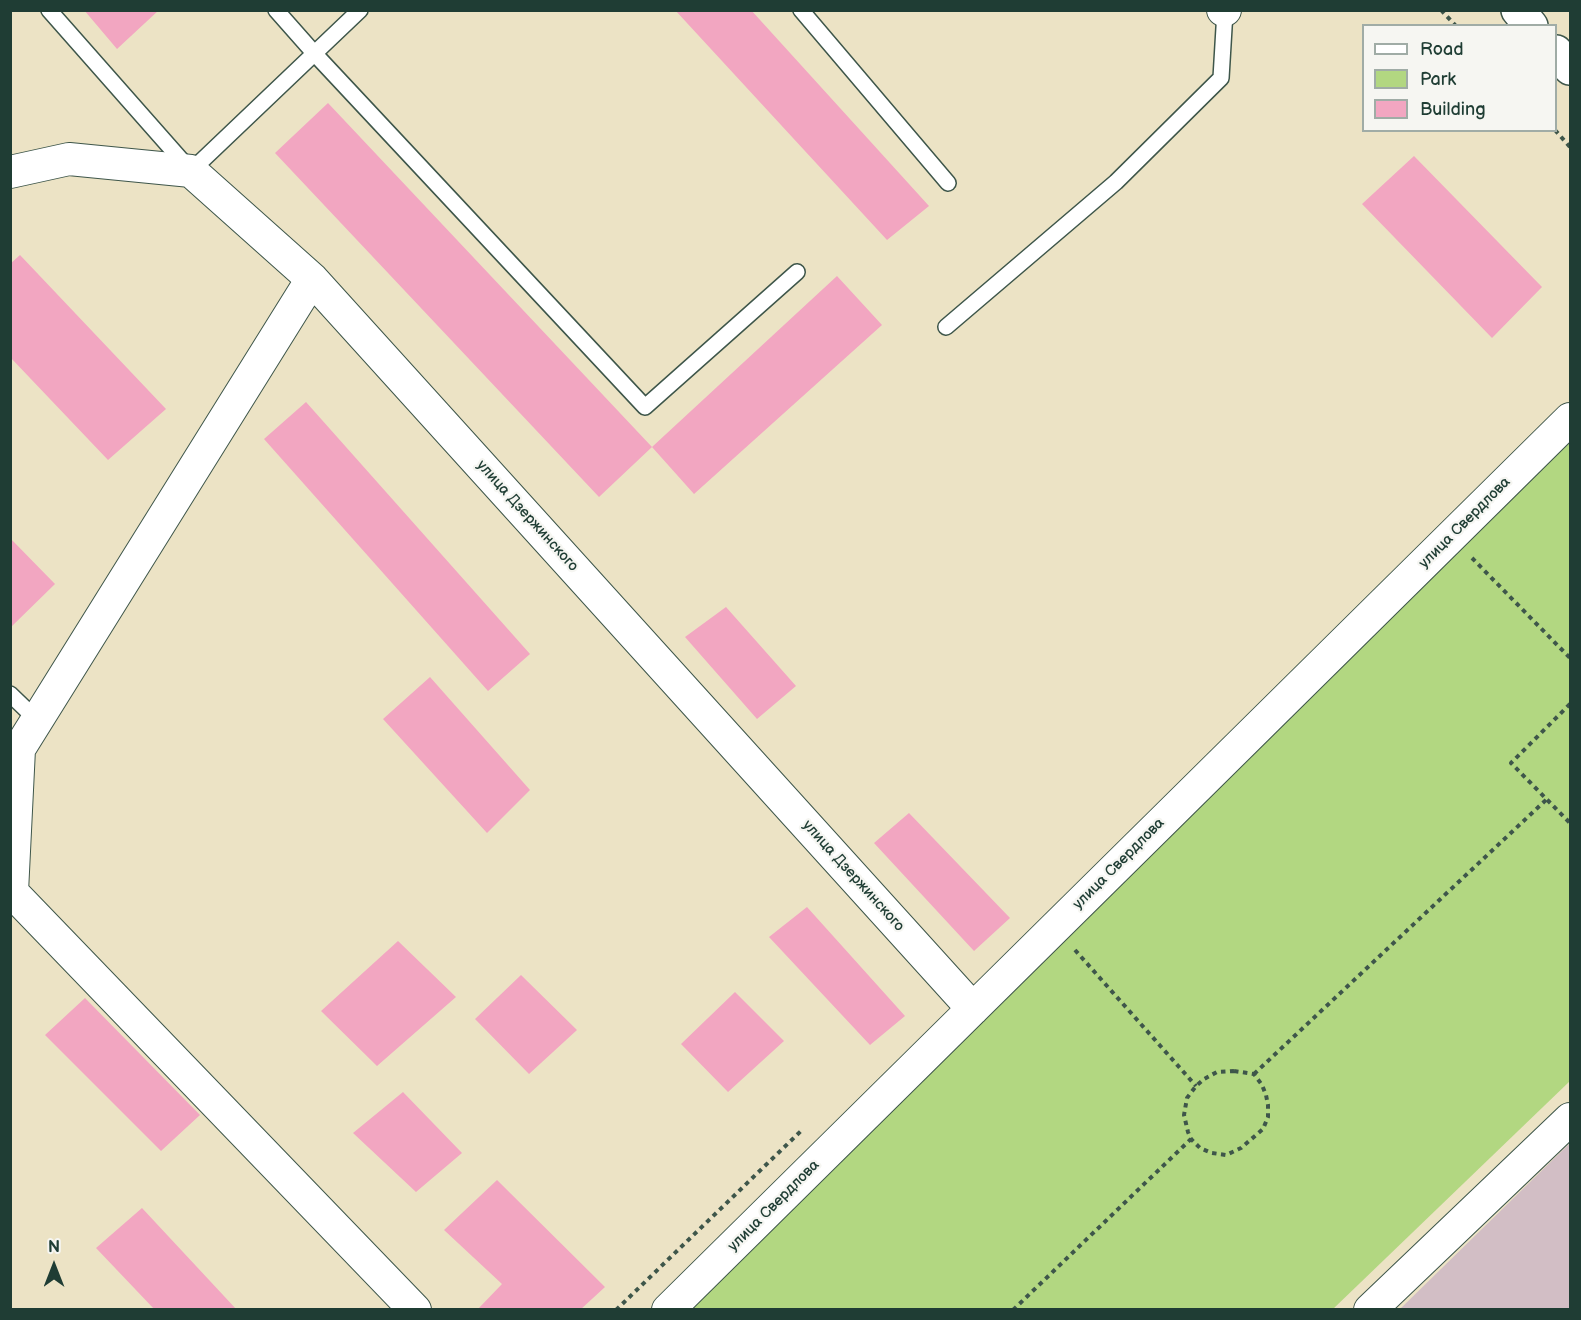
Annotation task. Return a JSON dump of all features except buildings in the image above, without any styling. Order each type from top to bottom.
[{"type":"street","points":[[1518,10],[1529,24]]},
{"type":"street","points":[[1557,53],[1570,68]]},
{"type":"street","points":[[10,172],[69,159],[190,171]]},
{"type":"street","name":"улица Дзержинского","points":[[190,171],[312,279],[973,1009]]},
{"type":"street","points":[[312,279],[19,749],[12,892],[415,1310]]},
{"type":"street","name":"улица Свердлова","points":[[680,1306],[973,1009],[1570,419]]},
{"type":"street","points":[[1370,1310],[1570,1119]]},
{"type":"lane","points":[[49,10],[190,171],[360,10]]},
{"type":"lane","points":[[276,10],[645,407],[797,272]]},
{"type":"lane","points":[[801,10],[948,183]]},
{"type":"lane","points":[[946,327],[1116,182],[1221,78],[1224,11]]},
{"type":"lane","points":[[10,694],[37,720]]},
{"type":"path","points":[[1442,10],[1454,24]]},
{"type":"path","points":[[1557,132],[1570,147]]},
{"type":"path","points":[[1451,537],[1570,658]]},
{"type":"path","points":[[1570,704],[1511,762],[1570,823]]},
{"type":"path","points":[[1254,1074],[1547,800]]},
{"type":"path","points":[[1055,928],[1196,1086]]},
{"type":"path","points":[[1234,1071],[1254,1074],[1262,1085],[1268,1105],[1268,1117],[1263,1129],[1241,1148],[1226,1155],[1200,1148],[1191,1139],[1184,1114],[1187,1098],[1204,1079],[1217,1072],[1234,1071]]},
{"type":"path","points":[[616,1310],[805,1126]]},
{"type":"path","points":[[1013,1310],[1191,1139]]},
{"type":"shaded area","points":[[1570,1143],[1570,1309],[1400,1309]]},
{"type":"green space","points":[[1570,441],[1570,1081],[1333,1309],[690,1310]]}]
